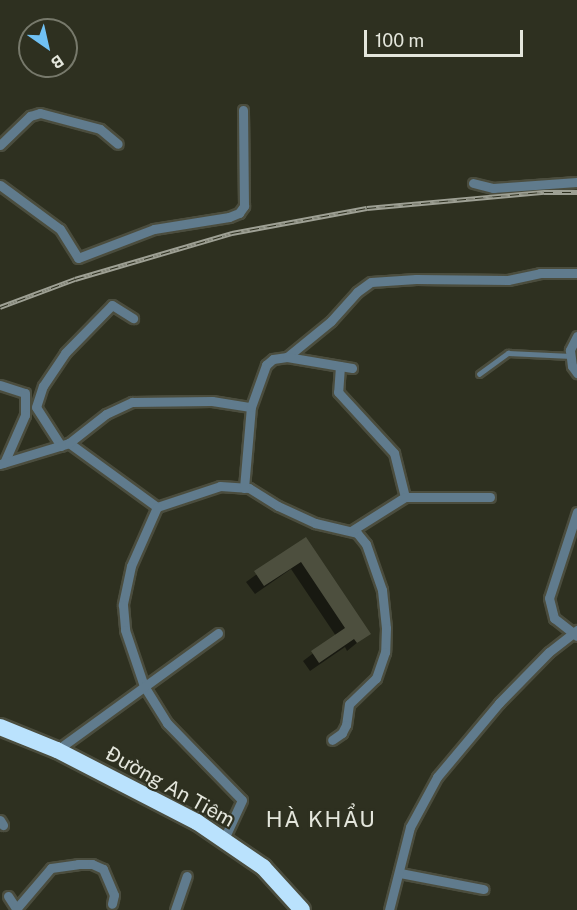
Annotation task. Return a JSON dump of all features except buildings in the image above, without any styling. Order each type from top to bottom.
[{"type":"highway","name":"Đường An Tiêm","points":[[0,727],[57,750],[224,839],[263,867],[303,910]]},
{"type":"street","points":[[0,184],[60,229],[69,240],[78,258],[154,228],[229,217],[239,213],[244,206],[243,110]]},
{"type":"street","points":[[0,145],[30,116],[40,113],[100,129],[118,144]]},
{"type":"street","points":[[473,183],[493,188],[577,182]]},
{"type":"street","points":[[287,357],[331,321],[357,292],[371,282],[416,279],[508,280],[540,273],[577,273]]},
{"type":"street","points":[[133,318],[112,305],[65,354],[43,386],[36,407],[65,445],[157,507]]},
{"type":"street","points":[[577,336],[570,350],[577,373]]},
{"type":"street","points":[[244,488],[251,407],[266,366],[273,359],[287,357],[352,368]]},
{"type":"street","points":[[340,366],[338,392],[394,453],[405,497]]},
{"type":"street","points":[[0,385],[25,393],[24,415],[2,463]]},
{"type":"street","points":[[2,463],[65,445],[105,414],[132,402],[212,401],[251,407]]},
{"type":"street","points":[[24,415],[39,413]]},
{"type":"street","points":[[224,839],[242,800],[167,723],[144,686],[125,630],[123,605],[131,566],[157,507],[220,486],[244,488],[315,523],[351,531],[366,544],[382,590],[386,628],[385,652],[376,678],[349,704],[342,733],[332,740]]},
{"type":"street","points":[[351,531],[405,497],[490,497]]},
{"type":"street","points":[[389,910],[410,827],[437,777],[500,703],[549,652],[576,633],[554,618],[549,598],[577,512]]},
{"type":"street","points":[[57,750],[218,633]]},
{"type":"street","points":[[8,896],[17,910],[51,867],[92,864],[103,869],[114,895],[112,904]]},
{"type":"street","points":[[400,873],[483,889]]},
{"type":"street","points":[[175,910],[187,876]]},
{"type":"lane","points":[[479,374],[508,353],[571,356]]},
{"type":"railway","points":[[0,307],[75,279],[232,233],[367,208],[544,192],[577,192]]},
{"type":"district","name":"HÀ KHẨU","points":[[321,820]]}]
